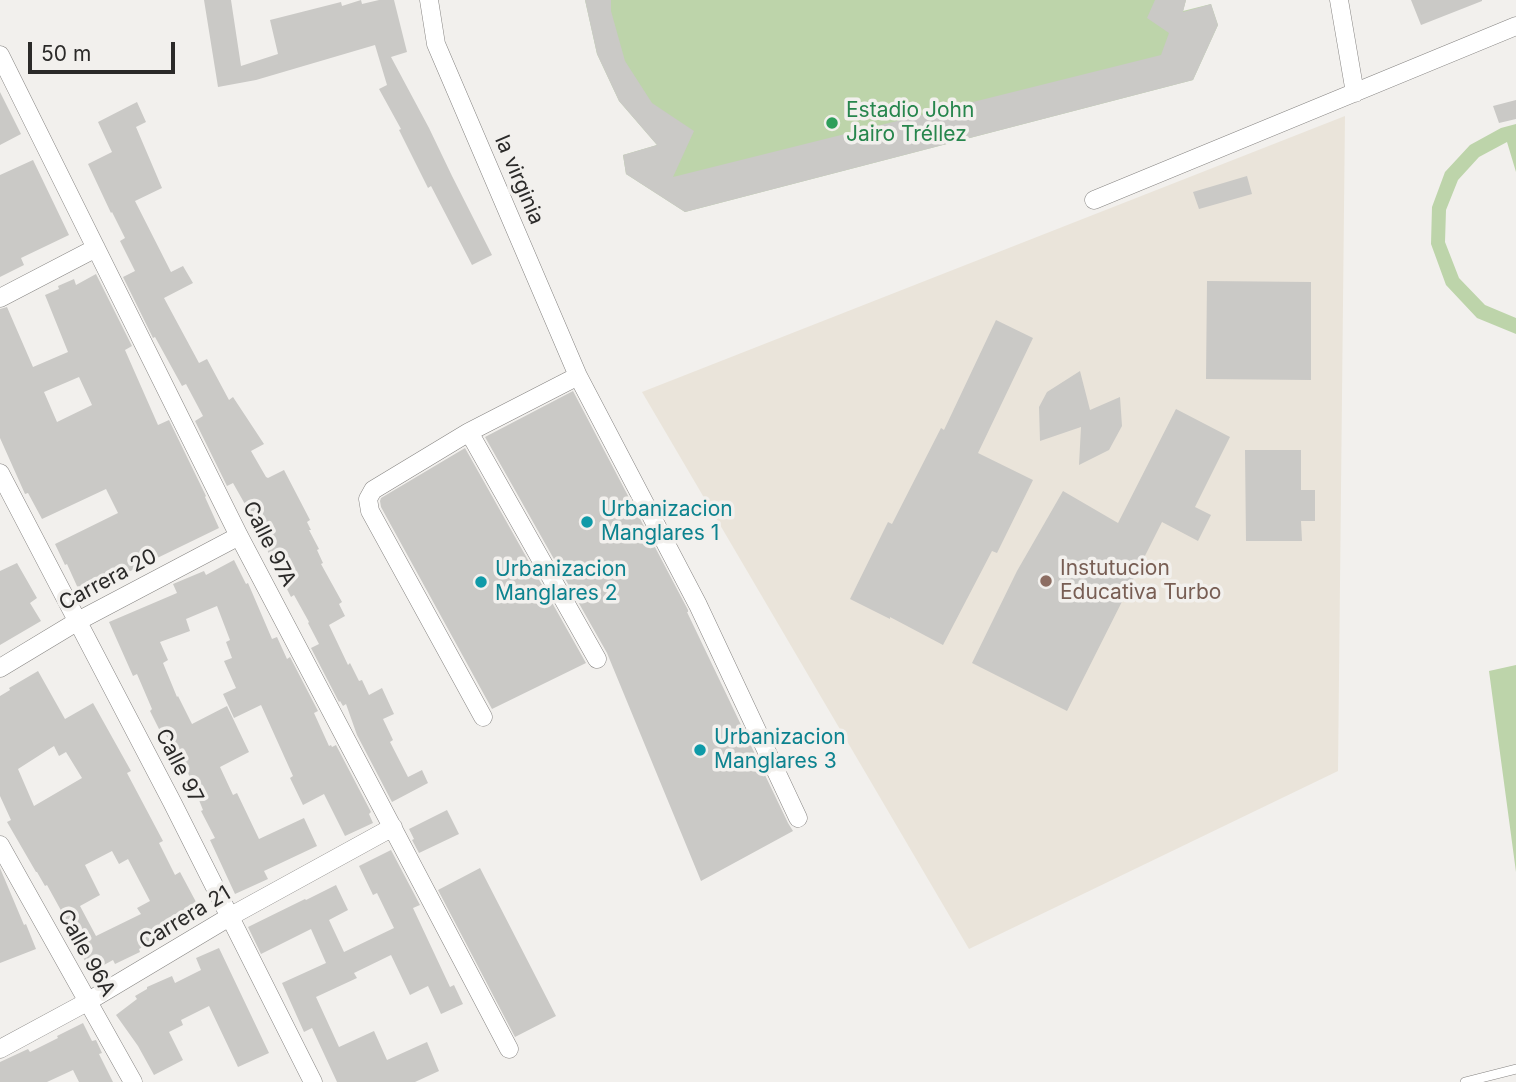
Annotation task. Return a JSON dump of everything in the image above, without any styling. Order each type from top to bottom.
[{"type":"street","name":"la virginia","points":[[429,0],[436,44],[578,376],[698,605],[798,818]]},
{"type":"street","points":[[1339,0],[1355,93]]},
{"type":"street","points":[[1094,200],[1516,26]]},
{"type":"street","name":"Calle 97A","points":[[0,55],[239,536],[509,1049]]},
{"type":"street","points":[[0,298],[96,248]]},
{"type":"street","points":[[483,716],[370,511],[368,499],[373,490],[469,432],[578,376]]},
{"type":"street","points":[[469,432],[597,659]]},
{"type":"street","name":"Calle 97","points":[[0,473],[231,916],[313,1082]]},
{"type":"street","name":"Carrera 20","points":[[0,668],[78,621],[239,536]]},
{"type":"street","name":"Carrera 21","points":[[0,1049],[87,1002],[231,916],[393,827]]},
{"type":"street","name":"Calle 96A","points":[[0,845],[133,1082]]},
{"type":"lane","points":[[1465,1082],[1516,1069]]},
{"type":"shaded area","name":"Instutucion Educativa Turbo","points":[[1345,116],[1338,771],[969,949],[642,392]]},
{"type":"green space","name":"Estadio John Jairo Tréllez","points":[[585,0],[1186,0],[1183,11],[1211,4],[1218,25],[1193,80],[685,212],[626,174],[623,155],[657,145],[619,101],[597,54]]},
{"type":"green space","points":[[1516,124],[1516,172],[1507,142],[1479,157],[1458,180],[1446,210],[1445,242],[1459,278],[1485,305],[1516,318],[1516,334],[1477,318],[1446,285],[1431,244],[1432,207],[1445,172],[1470,145],[1501,128]]},
{"type":"green space","points":[[1516,665],[1516,872],[1489,671]]},
{"type":"building","points":[[204,0],[231,0],[241,66],[278,54],[270,20],[341,2],[342,6],[361,0],[362,4],[394,0],[407,52],[391,57],[492,255],[472,265],[431,186],[428,188],[379,89],[387,85],[375,45],[256,80],[218,87]]},
{"type":"building","points":[[585,0],[611,0],[611,11],[625,61],[652,103],[694,131],[673,177],[1161,55],[1169,33],[1147,18],[1155,0],[1186,0],[1183,12],[1211,4],[1218,25],[1193,80],[685,212],[626,174],[623,155],[657,145],[619,101],[597,54]]},
{"type":"building","points":[[1411,0],[1482,0],[1482,1],[1421,25]]},
{"type":"building","points":[[0,92],[21,134],[0,145]]},
{"type":"building","points":[[1516,100],[1516,119],[1499,123],[1493,106]]},
{"type":"building","points":[[137,102],[146,122],[136,127],[162,188],[135,201],[171,272],[183,266],[193,283],[164,298],[199,363],[207,359],[229,400],[233,397],[264,444],[251,451],[266,477],[284,470],[310,520],[307,522],[309,530],[319,549],[317,550],[323,563],[321,564],[342,602],[339,604],[345,616],[329,625],[348,665],[350,663],[359,681],[362,680],[369,695],[382,688],[394,714],[383,719],[393,740],[390,742],[408,777],[422,770],[428,783],[392,802],[357,735],[346,704],[343,706],[339,702],[311,648],[319,644],[309,622],[294,595],[291,597],[257,530],[259,529],[233,483],[227,486],[195,421],[203,416],[186,384],[182,386],[155,337],[153,338],[123,277],[135,271],[120,241],[125,238],[88,164],[112,152],[98,122]]},
{"type":"building","points":[[33,160],[69,235],[21,258],[24,265],[0,277],[0,175]]},
{"type":"building","points":[[1247,176],[1252,194],[1199,209],[1193,192]]},
{"type":"building","points":[[96,274],[132,346],[125,350],[158,425],[169,420],[219,528],[81,595],[55,544],[118,513],[106,489],[42,519],[28,493],[25,494],[0,438],[0,309],[7,307],[33,367],[68,352],[45,295],[74,279],[76,285]],"holes":[[[79,377],[92,405],[57,422],[44,392]]]},
{"type":"building","points":[[1207,281],[1311,282],[1311,380],[1206,379]]},
{"type":"building","points":[[996,320],[1033,338],[978,453],[1033,480],[997,553],[992,551],[943,645],[850,599],[888,522],[892,524],[941,428],[944,430]]},
{"type":"building","points":[[1080,371],[1090,410],[1120,397],[1122,426],[1109,450],[1079,465],[1081,427],[1040,441],[1039,407],[1047,392]]},
{"type":"building","points":[[573,391],[688,610],[793,831],[701,881],[607,653],[485,437]]},
{"type":"building","points":[[1176,409],[1230,437],[1195,507],[1211,515],[1198,541],[1162,522],[1067,711],[972,663],[1017,571],[1063,491],[1118,523]]},
{"type":"building","name":"Urbanizacion Manglares 2","points":[[465,448],[586,663],[492,709],[380,501]]},
{"type":"building","points":[[1245,450],[1301,450],[1301,490],[1315,490],[1315,521],[1301,521],[1302,541],[1246,541]]},
{"type":"building","points":[[234,560],[246,584],[248,583],[272,639],[277,637],[287,659],[290,657],[318,711],[314,713],[329,746],[336,745],[371,812],[369,814],[373,823],[345,836],[324,794],[303,805],[261,705],[234,718],[223,694],[236,688],[224,661],[232,658],[226,642],[230,640],[217,606],[186,619],[190,631],[160,642],[168,660],[163,663],[192,724],[227,706],[249,752],[220,767],[233,795],[237,793],[259,839],[304,818],[317,846],[264,871],[268,879],[235,894],[210,840],[215,838],[201,811],[203,810],[180,753],[176,755],[164,731],[161,733],[137,674],[133,676],[109,622],[177,593],[173,584],[204,571],[206,575]]},
{"type":"building","points":[[17,563],[37,598],[30,603],[41,621],[0,645],[0,571]]},
{"type":"building","points":[[38,671],[65,719],[93,703],[131,771],[127,773],[163,841],[159,843],[175,875],[180,872],[203,915],[139,949],[140,952],[115,964],[113,960],[91,972],[47,885],[45,886],[36,872],[7,822],[11,820],[0,796],[0,696],[10,690],[9,688]],"holes":[[[54,746],[59,756],[66,752],[82,778],[34,806],[18,769]],[[112,851],[119,864],[128,859],[150,901],[137,908],[141,914],[96,936],[80,906],[100,895],[85,865]]]},
{"type":"building","points":[[447,810],[459,834],[419,853],[409,829]]},
{"type":"building","points":[[391,850],[420,905],[413,908],[450,987],[454,985],[463,1004],[441,1014],[428,986],[410,995],[391,955],[354,973],[357,978],[316,997],[339,1047],[374,1031],[387,1060],[427,1042],[439,1071],[415,1082],[337,1082],[312,1028],[304,1032],[282,983],[326,963],[311,929],[261,954],[248,927],[336,885],[348,910],[329,920],[344,952],[394,928],[377,893],[373,895],[359,866]]},
{"type":"building","points":[[0,868],[36,949],[0,963]]},
{"type":"building","points":[[480,868],[556,1016],[515,1037],[438,890]]},
{"type":"building","points":[[219,948],[269,1053],[238,1067],[209,1006],[181,1020],[183,1025],[169,1032],[183,1060],[154,1075],[116,1015],[137,999],[135,996],[147,987],[172,976],[175,983],[201,970],[196,958]]},
{"type":"building","points":[[83,1023],[92,1041],[96,1040],[102,1053],[99,1054],[113,1082],[79,1082],[73,1070],[47,1082],[0,1082],[0,1062],[28,1049],[30,1052]]},
{"type":"place","name":"Estadio John Jairo Tréllez","points":[[832,123]]},
{"type":"place","name":"Urbanizacion Manglares 1","points":[[587,522]]},
{"type":"place","name":"Instutucion Educativa Turbo","points":[[1046,581]]},
{"type":"place","name":"Urbanizacion Manglares 2","points":[[481,582]]},
{"type":"place","name":"Urbanizacion Manglares 3","points":[[700,750]]}]
